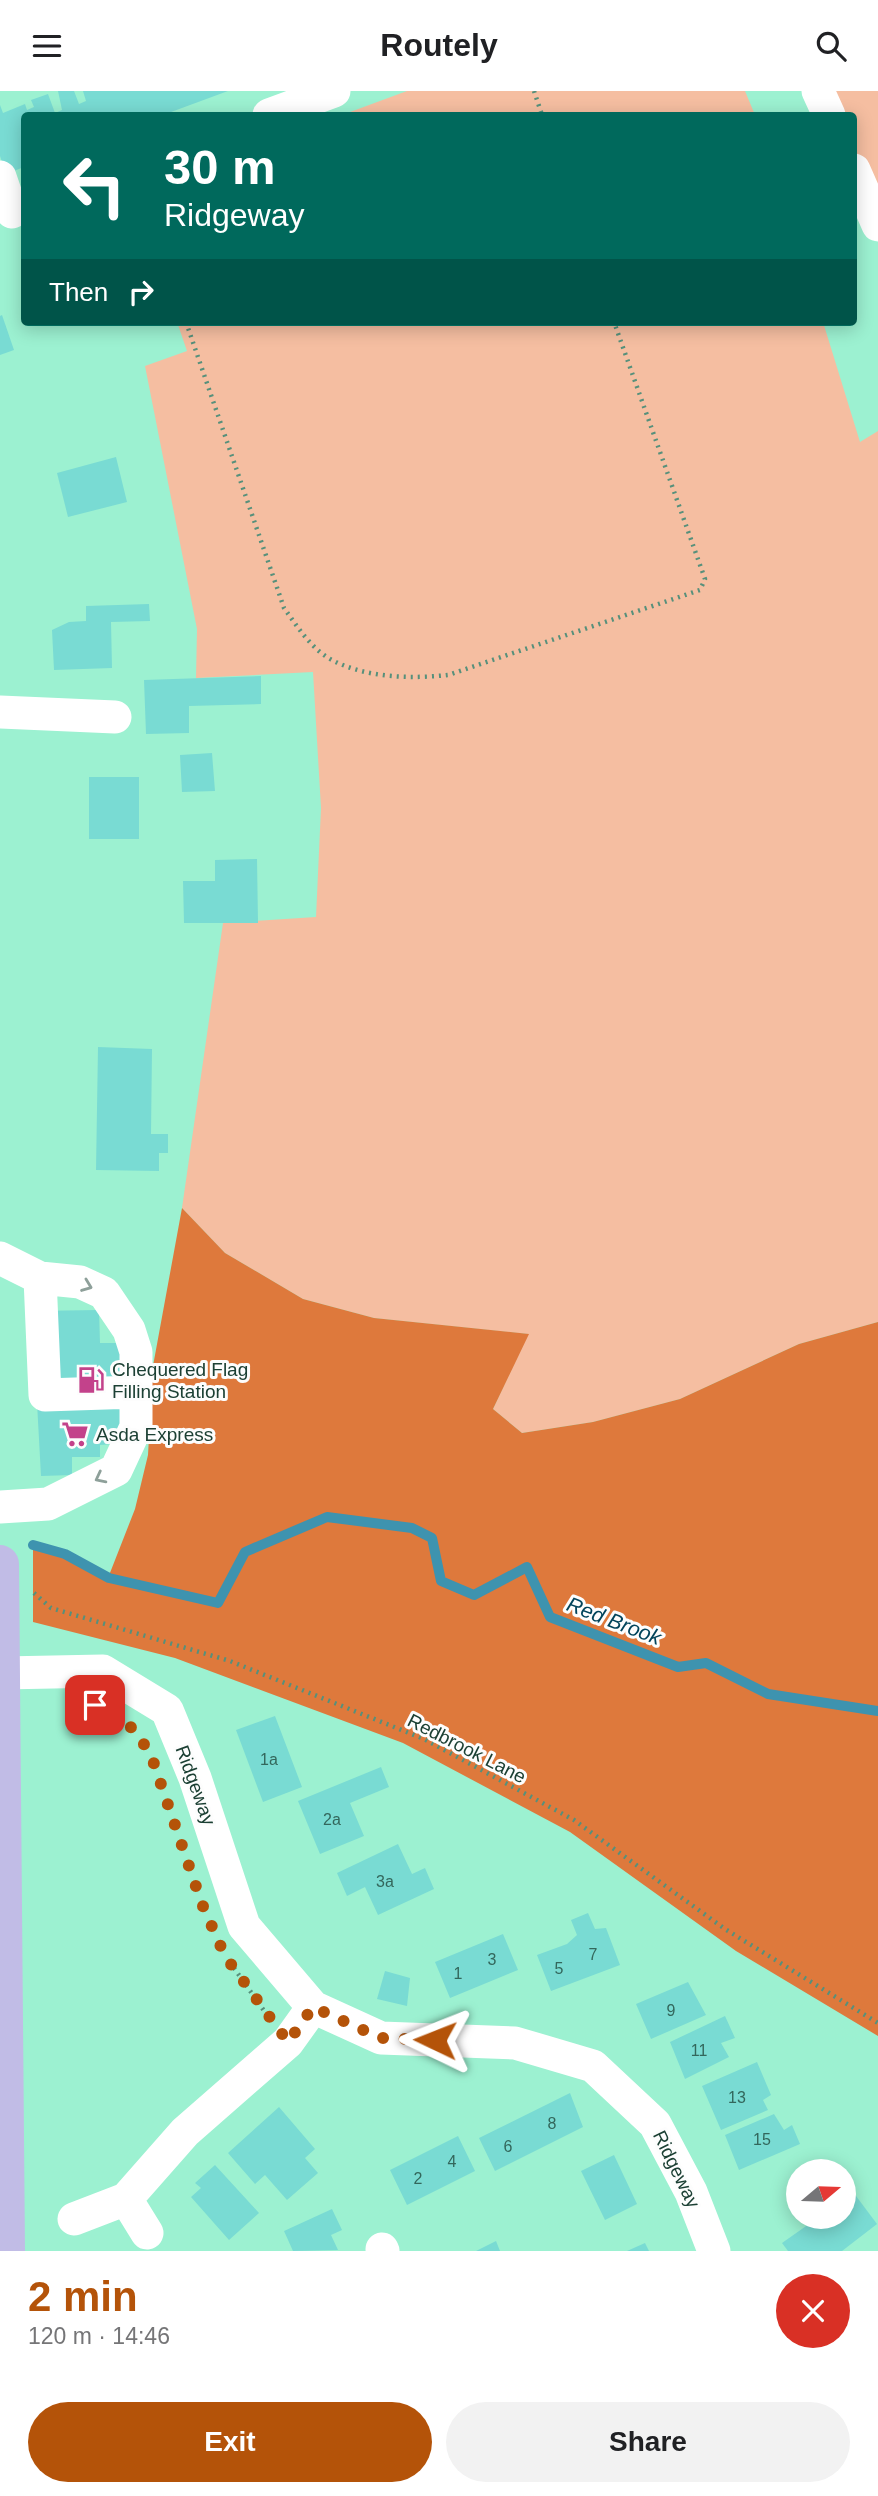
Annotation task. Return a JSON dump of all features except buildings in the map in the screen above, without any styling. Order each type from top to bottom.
[{"type":"main road","points":[[1,1578],[6,2251]]},
{"type":"street","points":[[818,91],[828,112]]},
{"type":"street","points":[[276,112],[315,94]]},
{"type":"street","points":[[0,177],[12,212]]},
{"type":"street","points":[[857,177],[878,225]]},
{"type":"street","points":[[0,712],[115,717]]},
{"type":"street","points":[[0,1258],[40,1278],[80,1282],[104,1293],[130,1330],[136,1352],[136,1427],[116,1470],[48,1504],[0,1507]]},
{"type":"street","points":[[40,1278],[45,1395],[136,1392]]},
{"type":"street","name":"Ridgeway","points":[[3,1673],[103,1671],[167,1710],[195,1778],[244,1926],[313,2007],[381,2038],[515,2043],[593,2066],[655,2124],[691,2192],[714,2251]]},
{"type":"street","points":[[74,2219],[126,2199],[185,2132],[288,2042],[313,2007]]},
{"type":"street","points":[[126,2199],[147,2233]]},
{"type":"path","points":[[534,91],[541,112]]},
{"type":"path","points":[[187,326],[284,608],[307,639],[331,660],[365,671],[415,679],[448,675],[700,590],[705,579],[615,326]]},
{"type":"path","name":"Redbrook Lane","points":[[1,1578],[33,1592],[51,1608],[230,1661],[424,1739],[574,1820],[725,1929],[878,2023]]},
{"type":"path","points":[[233,1967],[288,2042]]},
{"type":"shaded area","points":[[407,91],[745,91],[754,112],[350,112]]},
{"type":"shaded area","points":[[818,91],[878,91],[878,225],[857,177],[857,112],[828,112]]},
{"type":"shaded area","points":[[178,326],[824,326],[860,442],[878,431],[878,1322],[799,1344],[680,1399],[593,1422],[522,1433],[493,1409],[528,1334],[374,1318],[303,1299],[225,1253],[182,1208],[223,923],[316,917],[321,808],[313,672],[196,678],[197,629],[145,366],[187,351]]},
{"type":"shaded area","points":[[182,1208],[225,1253],[303,1299],[374,1318],[529,1334],[493,1409],[522,1433],[593,1422],[680,1399],[799,1344],[878,1322],[878,2036],[736,1951],[570,1832],[403,1743],[175,1658],[33,1622],[33,1545],[65,1554],[108,1578],[135,1509],[148,1455],[153,1366]]},
{"type":"waterway","name":"Red Brook","points":[[33,1545],[65,1554],[109,1578],[218,1603],[245,1552],[327,1517],[412,1528],[432,1538],[441,1581],[474,1595],[527,1567],[550,1617],[678,1667],[706,1663],[768,1694],[878,1711]]},
{"type":"place","name":"Chequered Flag Filling Station","points":[[91,1380]]},
{"type":"place","name":"Asda Express","points":[[75,1434]]},
{"type":"route","points":[[95,1705],[115,1712],[138,1734],[152,1758],[202,1904],[225,1956],[288,2042],[313,2007],[381,2038],[435,2040]]}]
